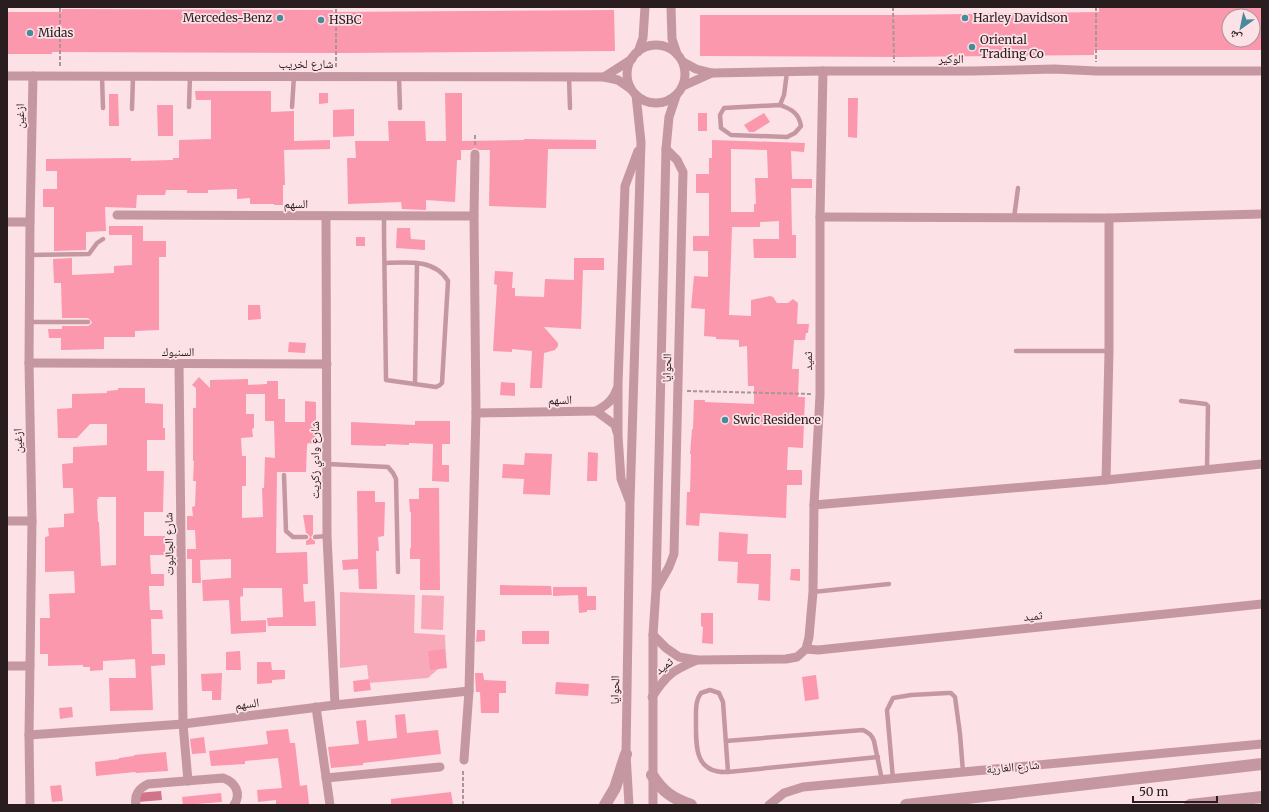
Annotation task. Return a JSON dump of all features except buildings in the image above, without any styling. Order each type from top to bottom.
[{"type":"street","points":[[645,7],[643,38],[638,52],[628,66],[627,74],[634,92],[642,99],[656,103],[670,100],[676,96],[683,86],[685,78],[680,58],[672,39],[671,7]]},
{"type":"street","points":[[638,52],[648,47],[658,45],[669,48],[680,58]]},
{"type":"street","name":"الوكير","points":[[680,58],[696,69],[712,73],[1054,69],[1096,71],[1262,71]]},
{"type":"street","points":[[604,77],[632,59]]},
{"type":"street","name":"ثميد","points":[[653,636],[679,657],[697,660],[786,659],[797,656],[806,649],[809,637],[813,592],[814,504],[820,395],[820,218],[823,71]]},
{"type":"street","name":"الوكير","points":[[683,86],[712,73]]},
{"type":"street","name":"شارع لخريب","points":[[7,76],[569,76],[604,77],[618,80],[634,92]]},
{"type":"street","name":"ازغين","points":[[30,805],[29,735],[32,521],[29,363],[33,76]]},
{"type":"street","name":"الحوايا","points":[[629,805],[626,754],[630,503],[641,142],[634,92]]},
{"type":"street","name":"الحوايا","points":[[652,805],[653,636],[656,589],[666,149],[669,118],[676,96]]},
{"type":"street","name":"الحوايا","points":[[630,503],[621,479],[618,436],[618,384],[625,186],[641,142]]},
{"type":"street","name":"الحوايا","points":[[656,589],[669,567],[674,554],[683,172],[677,160],[666,149]]},
{"type":"street","points":[[464,760],[468,691],[476,413],[474,216],[475,154]]},
{"type":"street","points":[[820,218],[1014,219],[1262,214]]},
{"type":"street","name":"السهم","points":[[117,215],[474,216]]},
{"type":"street","name":"شارع وادي زكريت","points":[[326,216],[327,536],[335,705]]},
{"type":"street","points":[[1106,480],[1109,351],[1109,218]]},
{"type":"street","points":[[7,222],[30,222]]},
{"type":"street","name":"السنبوك","points":[[29,363],[327,364]]},
{"type":"street","name":"شارع الجالبوت","points":[[179,364],[183,724],[188,781]]},
{"type":"street","points":[[618,384],[615,395],[608,404],[596,412],[615,425],[618,436]]},
{"type":"street","name":"السهم","points":[[476,413],[596,412]]},
{"type":"street","points":[[814,504],[1106,480],[1262,464]]},
{"type":"street","points":[[7,521],[32,521]]},
{"type":"street","name":"ثميد","points":[[806,649],[818,650],[1262,604]]},
{"type":"street","name":"ثميد","points":[[652,697],[663,680],[678,668],[697,660]]},
{"type":"street","points":[[7,666],[30,666]]},
{"type":"street","name":"السهم","points":[[29,735],[183,724],[316,707],[468,691]]},
{"type":"street","points":[[316,707],[330,805]]},
{"type":"street","name":"شارع الغارية","points":[[769,805],[784,793],[803,787],[1262,744]]},
{"type":"street","points":[[605,805],[614,788],[626,754]]},
{"type":"street","name":"شارع الغارية","points":[[906,805],[1262,764]]},
{"type":"street","points":[[326,778],[440,767]]},
{"type":"street","points":[[652,775],[660,788],[668,795],[691,805]]},
{"type":"street","points":[[136,805],[137,793],[148,784],[223,778],[229,780],[237,789],[238,795],[234,805]]},
{"type":"street","points":[[1190,805],[1262,796]]},
{"type":"lane","points":[[780,105],[784,96],[786,72]]},
{"type":"lane","points":[[102,76],[103,108]]},
{"type":"lane","points":[[132,109],[133,76]]},
{"type":"lane","points":[[189,108],[190,76]]},
{"type":"lane","points":[[292,107],[294,76]]},
{"type":"lane","points":[[569,76],[570,108]]},
{"type":"lane","points":[[399,77],[400,108]]},
{"type":"lane","points":[[780,105],[795,111],[801,126],[795,134],[787,137],[731,135],[721,128],[720,115],[724,108],[780,105]]},
{"type":"lane","points":[[1014,219],[1018,188]]},
{"type":"lane","points":[[384,216],[386,380],[436,386],[440,385],[442,382],[448,281],[444,274],[428,265],[417,263],[385,263]]},
{"type":"lane","points":[[30,255],[89,254],[97,243],[103,239]]},
{"type":"lane","points":[[415,384],[417,263]]},
{"type":"lane","points":[[30,322],[88,322]]},
{"type":"lane","points":[[1016,351],[1109,351]]},
{"type":"lane","points":[[1181,401],[1206,404],[1208,406],[1206,469]]},
{"type":"lane","points":[[327,464],[388,467],[393,473],[396,479],[398,572]]},
{"type":"lane","points":[[284,475],[286,531],[293,537],[306,537]]},
{"type":"lane","points":[[315,537],[327,536]]},
{"type":"lane","points":[[813,592],[889,584]]},
{"type":"lane","points":[[728,772],[721,698],[719,693],[714,691],[705,691],[701,693],[696,702],[697,752],[702,762],[711,770],[716,772],[728,772],[878,757]]},
{"type":"lane","points":[[893,779],[887,710],[893,698],[911,695],[951,693],[955,697],[963,772]]},
{"type":"lane","points":[[726,741],[863,730],[872,736],[882,780]]},
{"type":"path","points":[[60,7],[60,76]]},
{"type":"path","points":[[336,7],[336,76]]},
{"type":"path","points":[[893,7],[894,71]]},
{"type":"path","points":[[1096,7],[1096,71]]},
{"type":"path","points":[[678,390],[820,395]]},
{"type":"path","points":[[463,805],[464,760]]},
{"type":"shaded area","points":[[340,592],[415,595],[414,633],[445,635],[446,662],[428,678],[369,683],[367,665],[340,668]]},
{"type":"shaded area","points":[[422,595],[444,596],[443,630],[421,629]]},
{"type":"shaded area","points":[[161,791],[162,800],[138,802],[137,793]]},
{"type":"place","name":"Mercedes-Benz","points":[[280,18]]},
{"type":"place","name":"Harley Davidson","points":[[965,18]]},
{"type":"place","name":"HSBC","points":[[321,20]]},
{"type":"place","name":"Midas","points":[[30,33]]},
{"type":"place","name":"Oriental Trading Co","points":[[972,47]]},
{"type":"place","name":"Swic Residence","points":[[725,420]]}]
